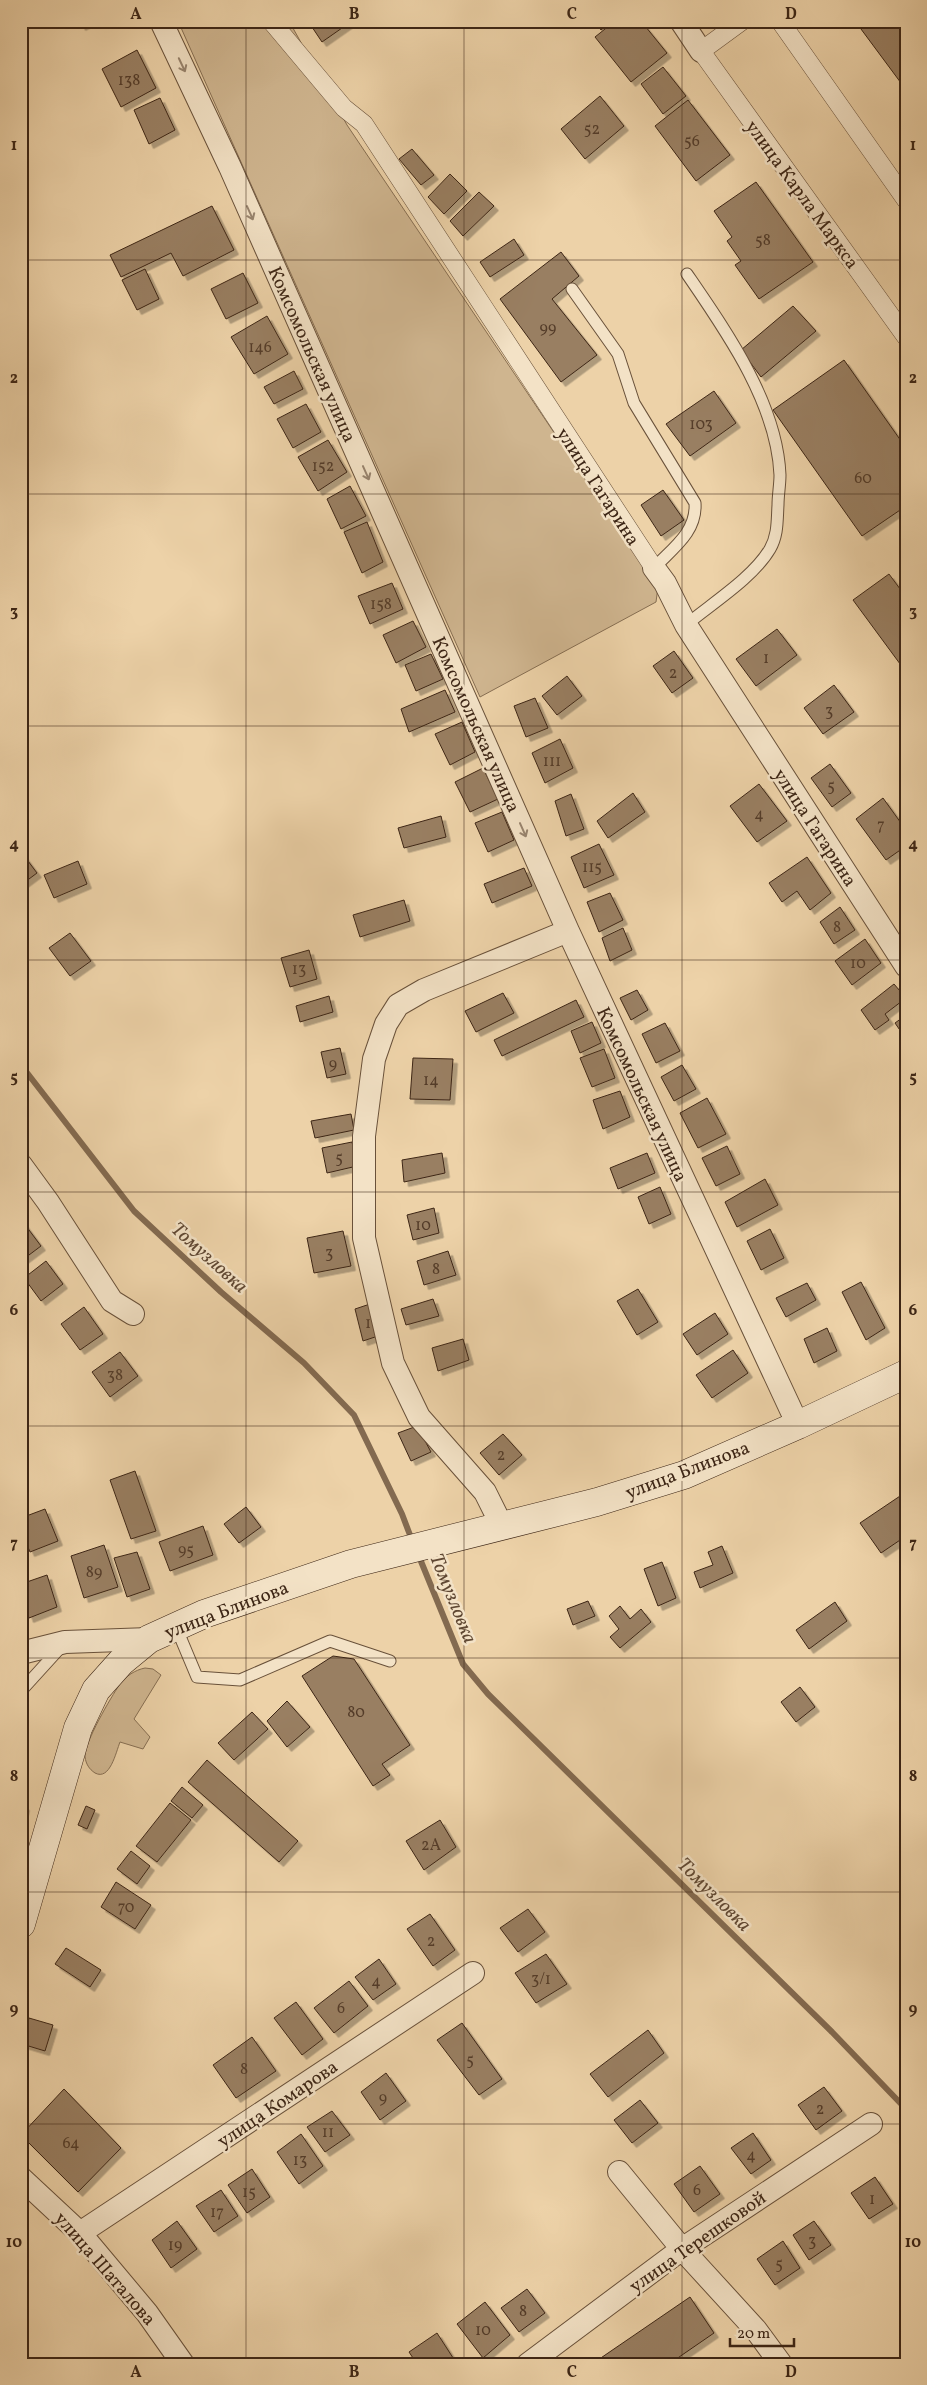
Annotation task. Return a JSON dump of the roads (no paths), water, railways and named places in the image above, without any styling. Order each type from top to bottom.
[{"type":"main road","name":"улица Блинова","points":[[21,1924],[78,1728],[96,1690],[121,1662],[149,1639],[204,1614],[351,1564],[597,1502],[684,1475],[798,1425],[906,1374]]},
{"type":"street","name":"Комсомольская улица","points":[[161,21],[234,176],[568,931],[798,1425]]},
{"type":"street","name":"улица Гагарина","points":[[270,21],[344,108],[364,124],[665,583],[686,625],[906,966]]},
{"type":"street","name":"улица Карла Маркса","points":[[681,21],[906,337]]},
{"type":"street","points":[[701,51],[742,21]]},
{"type":"street","points":[[780,21],[906,200]]},
{"type":"street","points":[[502,1526],[484,1492],[419,1417],[393,1363],[364,1238],[364,1136],[374,1060],[386,1024],[398,1005],[424,990],[568,931]]},
{"type":"street","points":[[21,1165],[48,1202],[112,1301],[133,1314]]},
{"type":"street","points":[[21,1653],[65,1642],[149,1639]]},
{"type":"street","name":"улица Комарова","points":[[80,2234],[473,1972]]},
{"type":"street","name":"улица Терешковой","points":[[528,2364],[682,2248],[871,2124]]},
{"type":"street","points":[[618,2172],[682,2248],[756,2330],[781,2364]]},
{"type":"street","name":"улица Шаталова","points":[[21,2178],[80,2234],[148,2313],[183,2364]]},
{"type":"lane","points":[[686,625],[750,572],[768,551],[775,538],[780,474],[763,404],[747,368],[729,336],[687,274]]},
{"type":"lane","points":[[572,289],[618,354],[634,403],[695,503],[696,516],[690,531],[654,568]]},
{"type":"lane","points":[[176,1627],[197,1677],[240,1680],[330,1641],[390,1661]]},
{"type":"lane","points":[[21,1691],[65,1642]]},
{"type":"waterway","name":"Томузловка","points":[[21,1065],[134,1211],[221,1292],[304,1363],[354,1415],[402,1514],[413,1543]]},
{"type":"waterway","name":"Томузловка","points":[[418,1554],[463,1664],[488,1694],[832,2032],[906,2109]]}]
